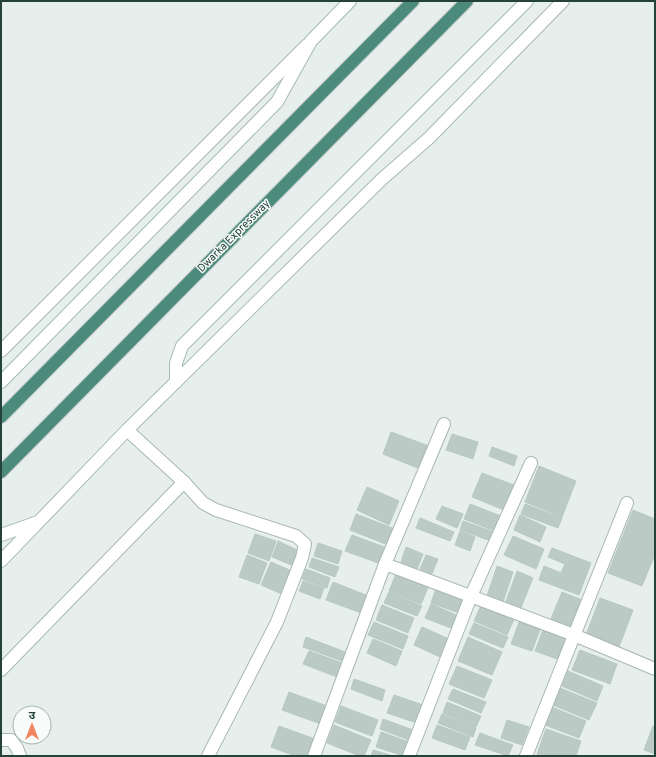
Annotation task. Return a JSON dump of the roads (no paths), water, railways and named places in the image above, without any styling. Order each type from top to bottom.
[{"type":"highway","points":[[1,417],[413,1]]},
{"type":"highway","name":"Dwarka Expressway","points":[[1,472],[467,1]]},
{"type":"street","points":[[1,351],[350,1]]},
{"type":"street","points":[[176,382],[176,363],[182,346],[527,1]]},
{"type":"street","points":[[1,561],[127,430],[382,179],[429,138],[563,1]]},
{"type":"street","points":[[1,382],[277,102],[310,41]]},
{"type":"street","points":[[314,756],[385,564],[444,424]]},
{"type":"street","points":[[127,430],[184,482],[195,496],[216,510],[296,536],[305,544],[302,558],[277,622],[208,756]]},
{"type":"street","points":[[409,756],[471,596],[530,463]]},
{"type":"street","points":[[1,670],[184,482]]},
{"type":"street","points":[[526,756],[627,503]]},
{"type":"street","points":[[1,535],[38,522]]},
{"type":"street","points":[[385,564],[574,635],[655,669]]},
{"type":"street","points":[[1,740],[11,740],[17,748],[20,756]]}]
